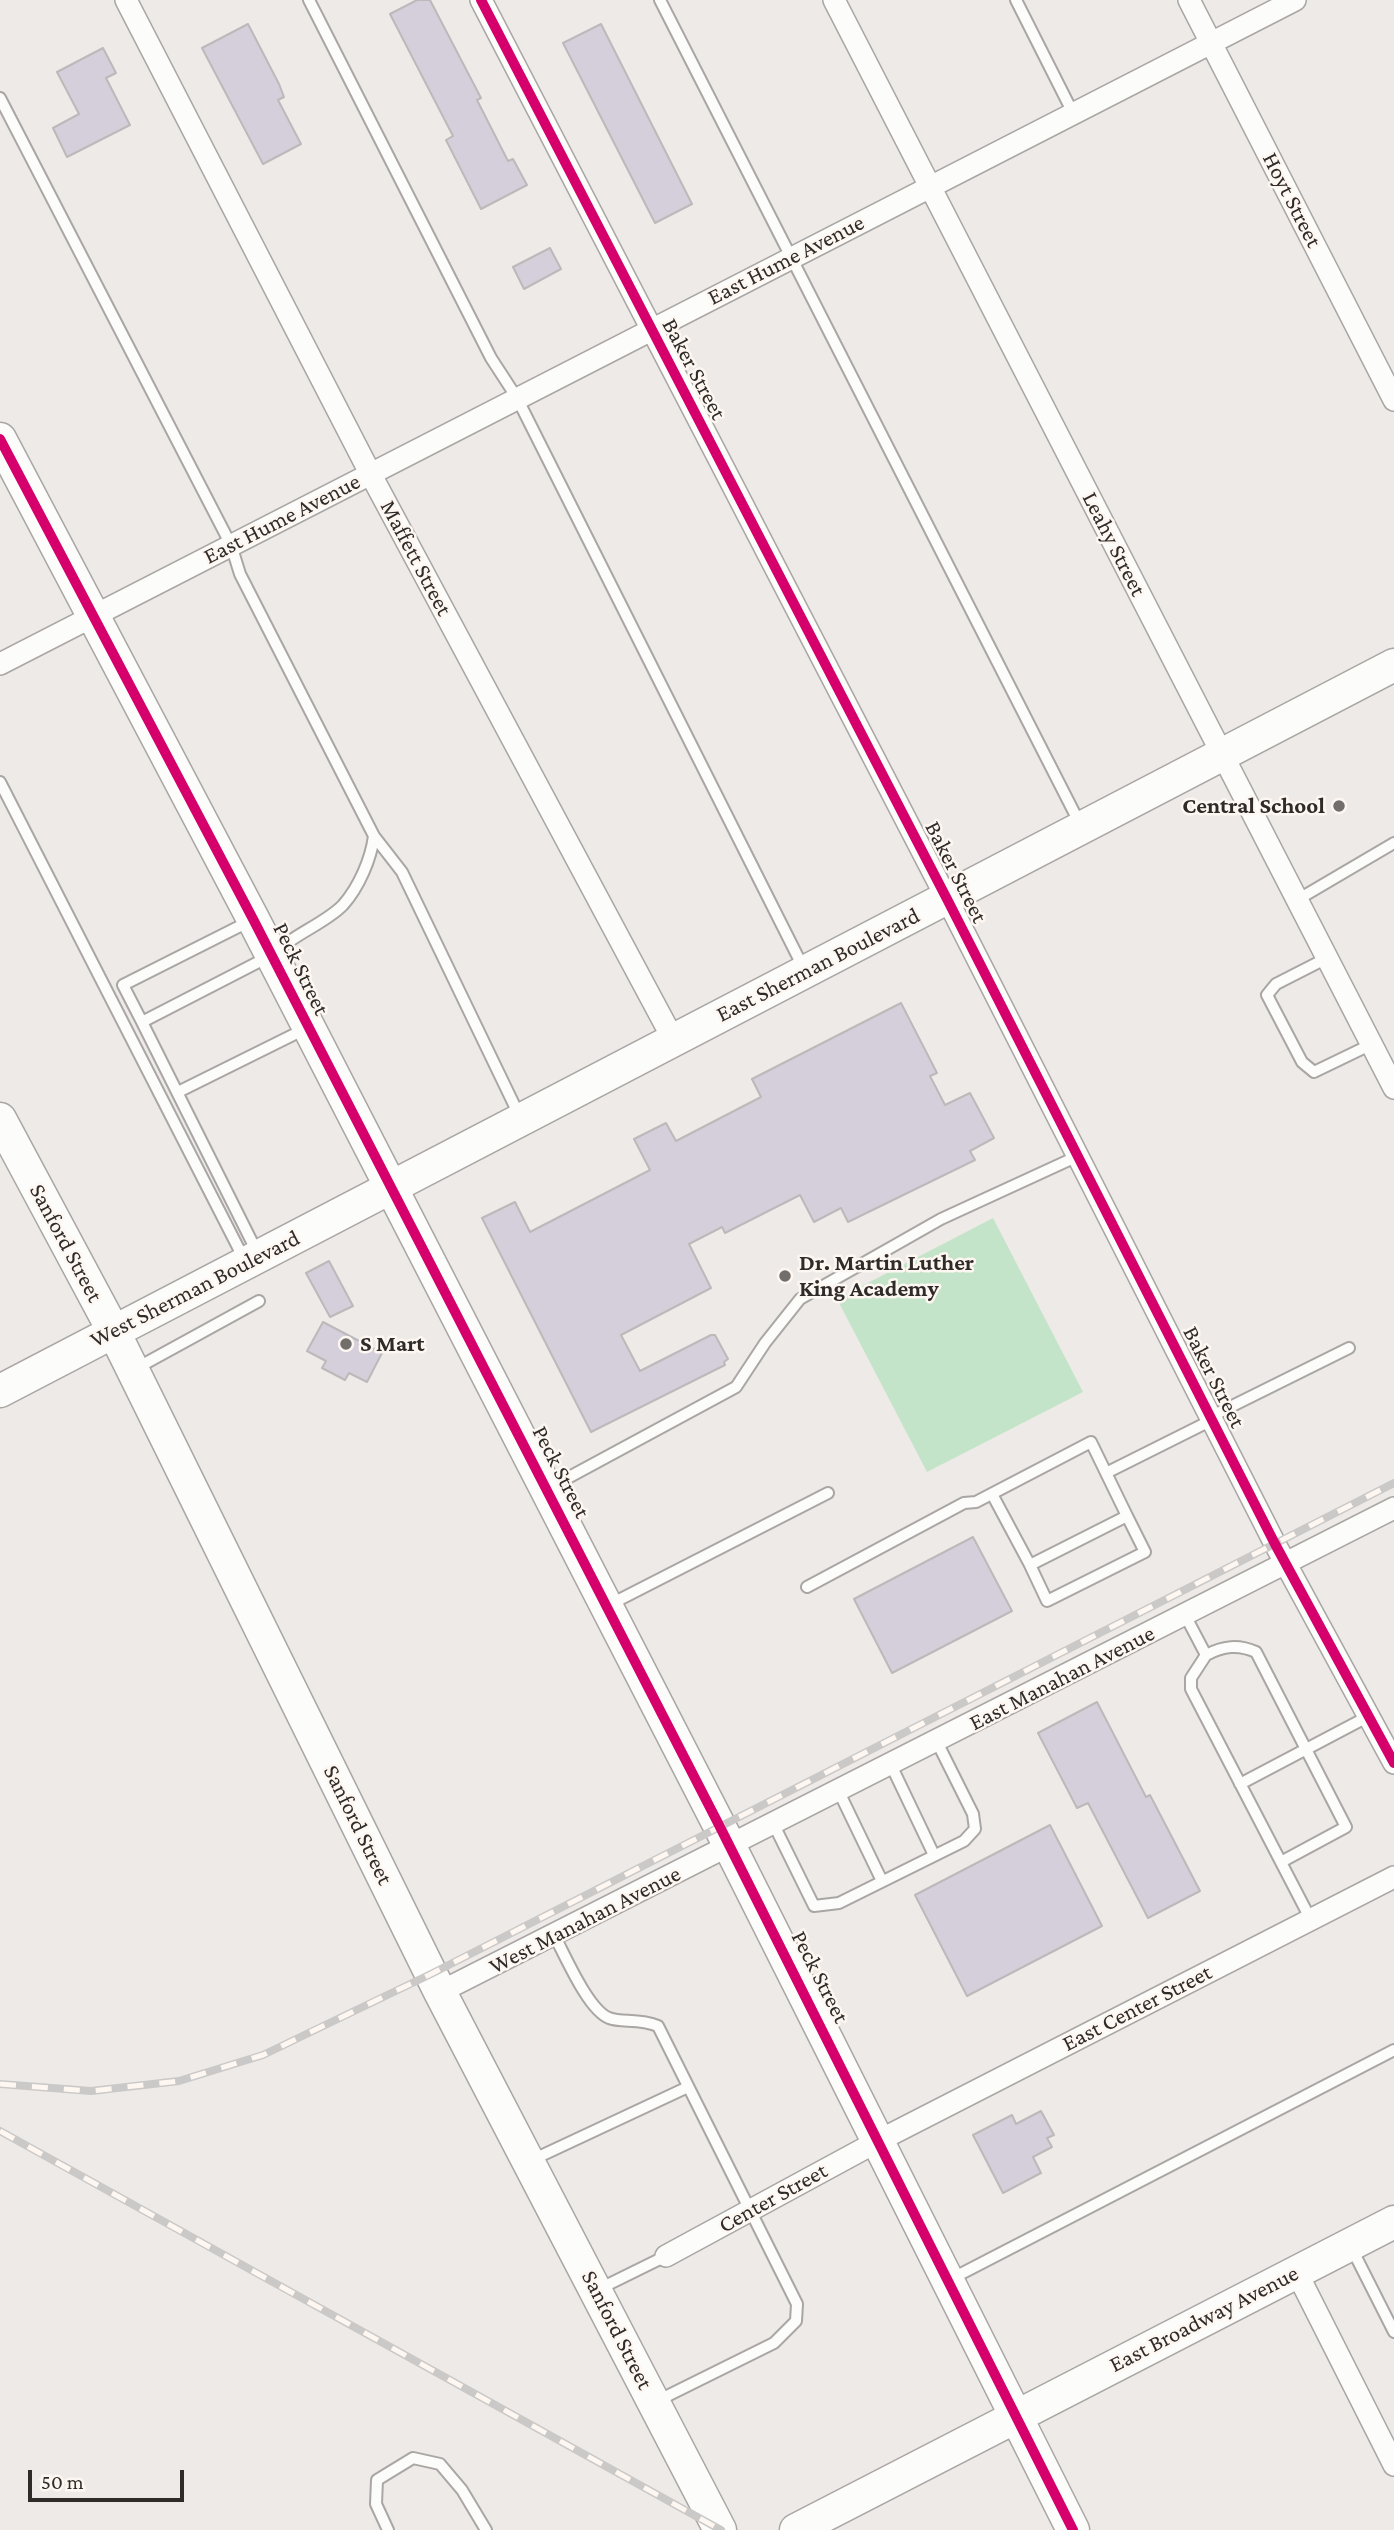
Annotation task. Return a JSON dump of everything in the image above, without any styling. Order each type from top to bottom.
[{"type":"street","name":"Maffett Street","points":[[126,0],[370,473],[673,1039]]},
{"type":"street","name":"Baker Street","points":[[481,0],[947,899],[1211,1418],[1394,1763]]},
{"type":"street","name":"Leahy Street","points":[[834,0],[1394,1088]]},
{"type":"street","name":"Hoyt Street","points":[[1189,0],[1394,400]]},
{"type":"street","name":"East Hume Avenue","points":[[0,664],[1295,0]]},
{"type":"street","name":"Peck Street","points":[[0,439],[91,617],[272,955],[607,1606],[880,2140],[1073,2530]]},
{"type":"street","name":"East Sherman Boulevard","points":[[391,1188],[1394,665]]},
{"type":"street","name":"Sanford Street","points":[[0,1119],[114,1332],[440,1992],[720,2530]]},
{"type":"street","name":"West Sherman Boulevard","points":[[0,1391],[391,1188]]},
{"type":"street","name":"East Manahan Avenue","points":[[730,1847],[1394,1508]]},
{"type":"street","name":"West Manahan Avenue","points":[[440,1992],[730,1847]]},
{"type":"street","name":"East Center Street","points":[[880,2140],[1394,1877]]},
{"type":"street","name":"Center Street","points":[[666,2256],[880,2140]]},
{"type":"street","name":"East Broadway Avenue","points":[[796,2530],[836,2516],[1015,2417],[1394,2222]]},
{"type":"street","points":[[1296,2271],[1394,2465]]},
{"type":"lane","points":[[309,0],[491,358],[517,398],[806,972]]},
{"type":"lane","points":[[660,0],[1081,827]]},
{"type":"lane","points":[[1016,0],[1073,113]]},
{"type":"lane","points":[[0,98],[231,545],[240,574],[374,836],[402,872],[521,1120]]},
{"type":"lane","points":[[0,782],[252,1259]]},
{"type":"lane","points":[[142,1022],[272,955],[284,942],[342,905],[371,856],[374,836]]},
{"type":"lane","points":[[1297,900],[1394,843]]},
{"type":"lane","points":[[252,1259],[178,1092],[123,985],[253,919]]},
{"type":"lane","points":[[1327,958],[1276,984],[1267,995],[1302,1062],[1314,1072],[1372,1044]]},
{"type":"lane","points":[[178,1092],[307,1027]]},
{"type":"lane","points":[[547,1490],[736,1387],[765,1343],[800,1299],[941,1219],[1078,1156]]},
{"type":"lane","points":[[132,1370],[259,1301]]},
{"type":"lane","points":[[1106,1473],[1349,1348]]},
{"type":"lane","points":[[807,1587],[964,1503],[976,1503],[992,1494],[1091,1442],[1145,1552],[1047,1601],[992,1494]]},
{"type":"lane","points":[[607,1606],[828,1493]]},
{"type":"lane","points":[[1030,1565],[1127,1516]]},
{"type":"lane","points":[[1185,1615],[1206,1655]]},
{"type":"lane","points":[[1280,1862],[1346,1827],[1256,1652],[1242,1646],[1218,1649],[1206,1655],[1191,1678],[1191,1689],[1280,1862],[1311,1920]]},
{"type":"lane","points":[[1240,1784],[1369,1716]]},
{"type":"lane","points":[[774,1825],[814,1906],[839,1902],[964,1841],[975,1829],[972,1814],[937,1742]]},
{"type":"lane","points":[[891,1765],[934,1855]]},
{"type":"lane","points":[[839,1791],[882,1881]]},
{"type":"lane","points":[[554,1935],[595,2008],[610,2019],[642,2019],[658,2025],[797,2304],[796,2321],[774,2343],[654,2402]]},
{"type":"lane","points":[[949,2281],[1394,2050]]},
{"type":"lane","points":[[530,2161],[688,2087]]},
{"type":"lane","points":[[1350,2244],[1394,2332]]},
{"type":"lane","points":[[597,2291],[666,2256]]},
{"type":"lane","points":[[388,2530],[376,2504],[377,2480],[413,2458],[440,2463],[462,2490],[486,2530]]},
{"type":"green space","points":[[993,1218],[1083,1392],[927,1472],[837,1299]]},
{"type":"building","points":[[417,0],[430,0],[481,98],[477,100],[508,161],[513,159],[527,185],[481,209],[446,140],[453,136],[390,14]]},
{"type":"building","points":[[248,24],[279,84],[284,97],[278,100],[301,144],[263,164],[202,48]]},
{"type":"building","points":[[601,24],[692,204],[655,223],[563,43]]},
{"type":"building","points":[[103,48],[116,73],[106,78],[130,125],[67,157],[53,128],[79,114],[57,72]]},
{"type":"building","points":[[550,248],[561,269],[524,289],[513,267]]},
{"type":"building","points":[[901,1003],[937,1073],[930,1076],[945,1105],[970,1093],[994,1138],[970,1151],[975,1160],[848,1222],[841,1208],[814,1222],[800,1195],[725,1233],[722,1227],[689,1244],[711,1288],[621,1335],[640,1371],[711,1335],[715,1335],[728,1359],[724,1362],[725,1365],[591,1432],[482,1218],[515,1202],[530,1232],[650,1170],[634,1139],[666,1123],[676,1141],[761,1097],[752,1079]]},
{"type":"building","points":[[329,1261],[353,1306],[330,1317],[306,1273]]},
{"type":"building","points":[[323,1322],[382,1353],[367,1382],[349,1373],[345,1380],[322,1368],[326,1361],[307,1351]]},
{"type":"building","points":[[973,1537],[1012,1611],[892,1673],[854,1599]]},
{"type":"building","points":[[1097,1702],[1146,1797],[1150,1795],[1200,1891],[1148,1918],[1088,1803],[1077,1808],[1038,1733]]},
{"type":"building","points":[[1050,1825],[1102,1926],[967,1996],[915,1895]]},
{"type":"building","points":[[1041,2111],[1054,2135],[1047,2138],[1052,2147],[1033,2157],[1041,2173],[1003,2193],[973,2135],[1012,2115],[1016,2124]]},
{"type":"railway","points":[[0,2084],[91,2091],[179,2081],[263,2055],[431,1974],[1394,1483]]},
{"type":"railway","points":[[0,2131],[721,2530]]},
{"type":"cycle path","points":[[481,0],[947,899],[1275,1544],[1394,1763]]},
{"type":"cycle path","points":[[0,439],[253,919],[719,1825],[1073,2530]]},
{"type":"place","name":"Central School","points":[[1339,806]]},
{"type":"place","name":"Dr. Martin Luther King Academy","points":[[785,1276]]},
{"type":"place","name":"S Mart","points":[[346,1344]]}]
